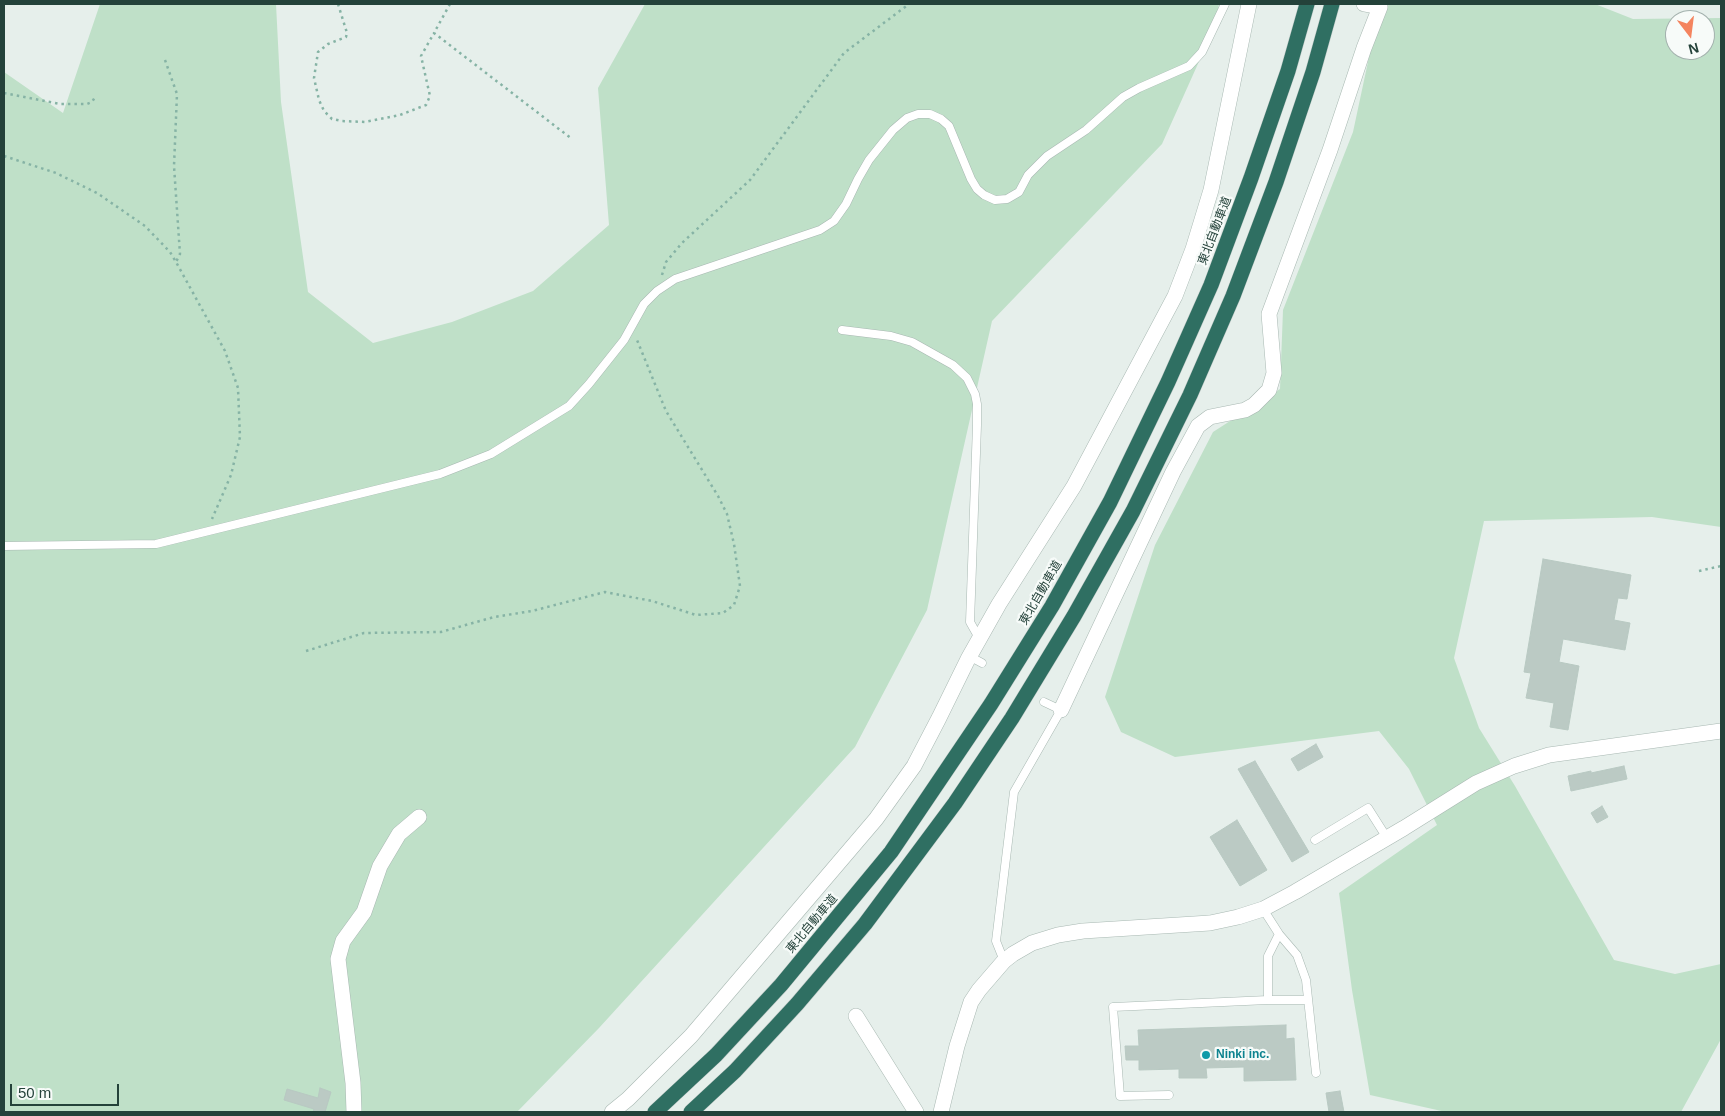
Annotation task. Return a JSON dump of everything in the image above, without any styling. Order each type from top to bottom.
[{"type":"highway","name":"東北自動車道","points":[[655,1112],[716,1055],[781,985],[891,852],[991,704],[1052,606],[1110,502],[1168,382],[1211,285],[1285,80],[1307,4]]},
{"type":"highway","points":[[691,1112],[735,1071],[797,1004],[866,924],[955,803],[1012,718],[1074,616],[1133,511],[1190,395],[1233,296],[1276,182],[1313,72],[1332,4]]},
{"type":"street","points":[[612,1112],[628,1099],[691,1036],[876,819],[914,766],[940,718],[976,660],[979,638],[1074,486],[1175,296],[1193,249],[1211,190],[1249,4]]},
{"type":"street","points":[[1062,710],[1173,472],[1198,426],[1210,418],[1245,410],[1254,405],[1269,390],[1274,373],[1269,314],[1330,150],[1364,48],[1380,7],[1365,4]]},
{"type":"street","points":[[942,1112],[957,1046],[971,1002],[1004,961],[1032,943],[1058,935],[1083,931],[1210,923],[1238,917],[1263,909],[1387,838],[1476,783],[1514,766],[1549,755],[1721,731]]},
{"type":"street","points":[[354,1112],[352,1073],[338,959],[343,941],[364,912],[380,866],[399,834],[419,817]]},
{"type":"street","points":[[856,1016],[916,1112]]},
{"type":"lane","points":[[4,546],[156,544],[440,474],[491,454],[569,406],[624,340],[644,304],[657,291],[675,279],[820,230],[834,221],[846,204],[869,160],[893,130],[907,118],[918,114],[930,114],[948,126],[977,189],[995,200],[1006,199],[1019,192],[1028,176],[1047,156],[1086,130],[1122,98],[1139,88],[1189,66],[1202,52],[1225,4]]},
{"type":"lane","points":[[842,330],[892,336],[912,342],[953,365],[967,378],[975,394],[977,425],[970,622],[979,638]]},
{"type":"lane","points":[[1004,961],[996,941],[1014,792],[1062,710],[1044,702]]},
{"type":"lane","points":[[1316,840],[1368,808],[1387,838]]},
{"type":"lane","points":[[1263,909],[1279,934],[1297,955],[1306,980],[1316,1073]]},
{"type":"lane","points":[[1268,1000],[1268,956],[1279,934]]},
{"type":"lane","points":[[1169,1095],[1120,1096],[1113,1006],[1308,1000]]},
{"type":"path","points":[[338,4],[347,32],[346,37],[328,44],[318,52],[314,78],[318,100],[324,111],[332,119],[365,122],[400,115],[426,105],[430,96],[421,56],[450,4]]},
{"type":"path","points":[[657,291],[666,262],[682,243],[750,180],[844,53],[909,4]]},
{"type":"path","points":[[434,33],[572,139]]},
{"type":"path","points":[[165,60],[177,94],[174,166],[180,254],[176,262]]},
{"type":"path","points":[[4,93],[60,104],[87,104],[92,102],[95,97]]},
{"type":"path","points":[[4,156],[56,173],[97,193],[145,226],[170,252],[226,351],[238,388],[240,437],[231,475],[206,532]]},
{"type":"path","points":[[306,651],[364,634],[441,632],[494,617],[532,611],[605,592],[652,600],[696,615],[723,613],[734,605],[740,586],[734,544],[727,514],[666,411],[631,327]]},
{"type":"path","points":[[1699,571],[1721,566]]},
{"type":"green space","points":[[100,4],[276,4],[281,102],[308,292],[373,343],[452,322],[533,291],[609,225],[598,88],[645,4],[1219,4],[1214,28],[1162,144],[992,321],[927,610],[855,747],[599,1028],[517,1112],[4,1112],[4,72],[63,113]]},
{"type":"green space","points":[[1389,4],[1595,4],[1633,19],[1665,19],[1665,60],[1715,60],[1715,18],[1721,18],[1721,527],[1652,517],[1484,521],[1454,658],[1479,728],[1515,786],[1614,960],[1675,974],[1721,964],[1721,1039],[1681,1112],[1446,1112],[1370,1095],[1352,990],[1339,893],[1437,825],[1409,769],[1379,731],[1175,757],[1121,732],[1105,697],[1155,545],[1213,432],[1280,389],[1283,310],[1353,132],[1375,29]]},
{"type":"building","points":[[1543,559],[1631,575],[1627,599],[1618,598],[1614,620],[1630,623],[1625,650],[1563,639],[1559,662],[1579,666],[1568,730],[1550,727],[1554,703],[1526,698],[1531,673],[1524,672]]},
{"type":"building","points":[[1316,744],[1323,757],[1298,771],[1291,759]]},
{"type":"building","points":[[1255,761],[1309,852],[1292,862],[1238,769]]},
{"type":"building","points":[[1624,766],[1627,779],[1571,791],[1568,776]]},
{"type":"building","points":[[1602,806],[1608,817],[1597,823],[1591,813]]},
{"type":"building","points":[[1237,820],[1267,870],[1240,886],[1210,837]]},
{"type":"building","name":"Ninki inc.","points":[[1286,1025],[1286,1039],[1294,1038],[1296,1080],[1244,1081],[1244,1067],[1206,1068],[1207,1078],[1179,1078],[1179,1069],[1139,1070],[1139,1060],[1126,1060],[1125,1046],[1139,1046],[1138,1030]]},
{"type":"building","points":[[320,1088],[331,1092],[325,1112],[313,1112],[314,1109],[284,1100],[287,1089],[318,1098]]},
{"type":"building","points":[[1340,1091],[1344,1112],[1329,1112],[1326,1093]]},
{"type":"place","name":"Ninki inc.","points":[[1206,1055]]}]
